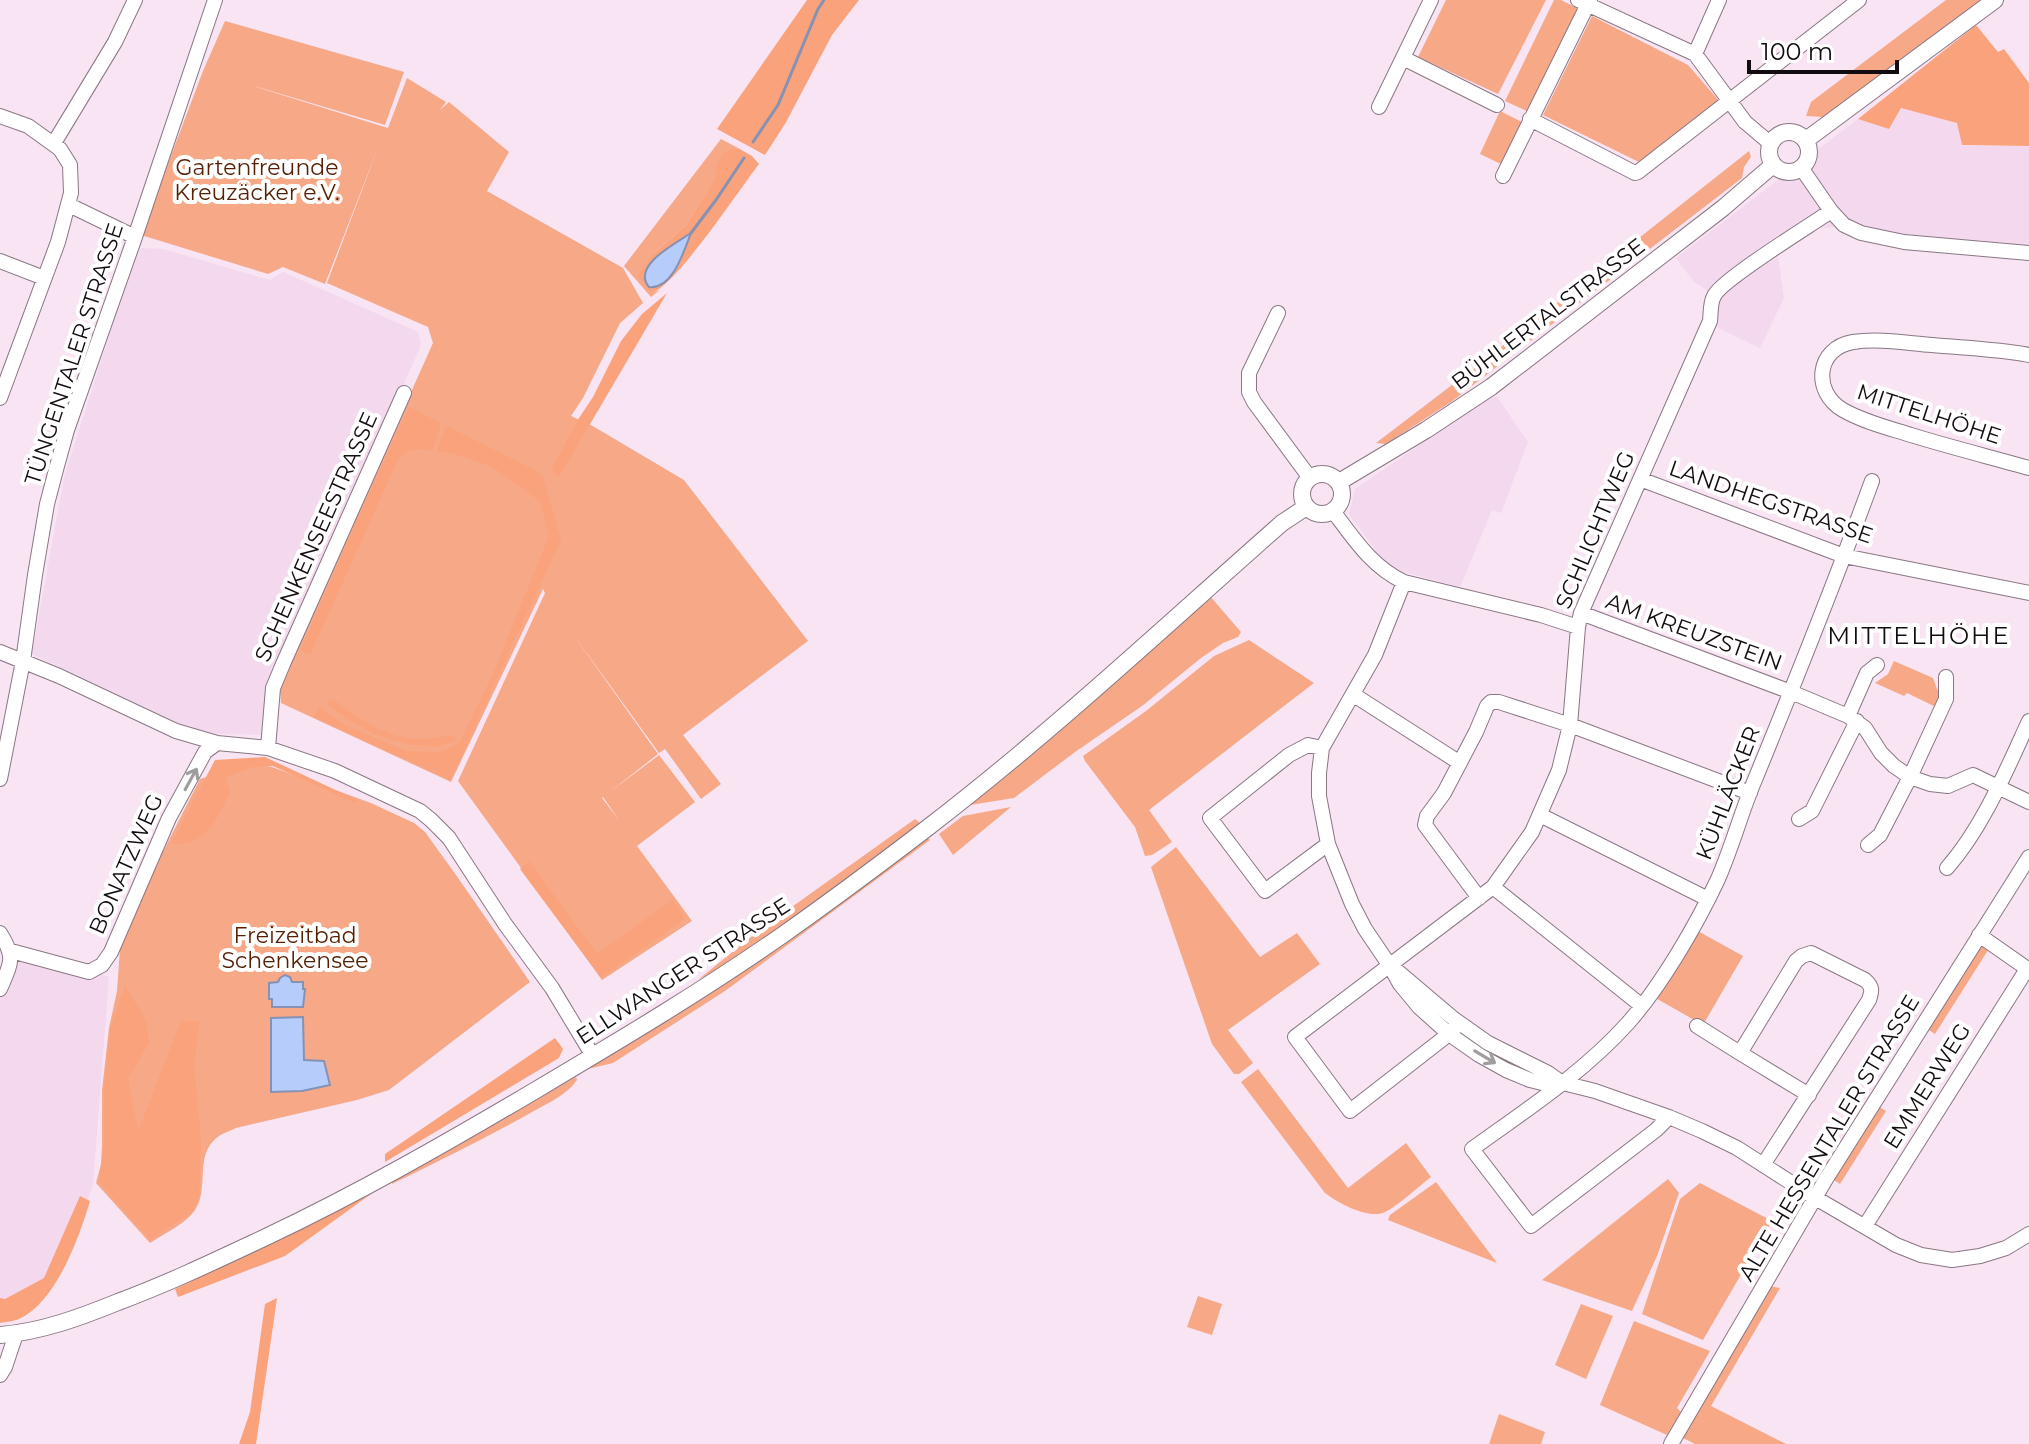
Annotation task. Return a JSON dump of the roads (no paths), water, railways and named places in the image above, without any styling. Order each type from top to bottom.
[{"type":"main road","points":[[1806,140],[1995,0]]},
{"type":"main road","points":[[1792,132],[1806,140],[1810,150],[1802,169],[1787,172],[1773,165],[1769,155],[1774,140],[1792,132]]},
{"type":"main road","name":"BÜHLERTALSTRASSE","points":[[1339,482],[1491,387],[1723,208],[1773,165]]},
{"type":"main road","points":[[1329,474],[1339,482],[1343,494],[1333,511],[1322,514],[1306,507],[1302,495],[1310,478],[1329,474]]},
{"type":"main road","name":"ELLWANGER STRASSE","points":[[8,1334],[89,1314],[168,1283],[282,1229],[392,1173],[593,1056],[784,934],[927,829],[1063,717],[1282,523],[1306,507]]},
{"type":"street","points":[[54,143],[115,42],[135,0]]},
{"type":"street","name":"TÜNGENTALER STRASSE","points":[[0,779],[23,661],[47,504],[57,466],[215,0]]},
{"type":"street","points":[[1379,107],[1431,0]]},
{"type":"street","points":[[1695,54],[1719,0]]},
{"type":"street","points":[[1530,119],[1638,172],[1859,0]]},
{"type":"street","points":[[1503,176],[1585,1],[1695,54],[1729,101],[1774,140]]},
{"type":"street","points":[[1403,58],[1497,105]]},
{"type":"street","points":[[0,116],[28,126],[60,149],[70,165],[71,193],[44,278],[1,388]]},
{"type":"street","points":[[1802,169],[1831,211],[1844,225],[1861,233],[1904,242],[2029,253]]},
{"type":"street","points":[[69,205],[135,237]]},
{"type":"street","name":"SCHLICHTWEG","points":[[1454,1029],[1350,1111],[1295,1037],[1493,887],[1532,832],[1559,770],[1570,725],[1580,620],[1710,321],[1712,298],[1718,290],[1831,211]]},
{"type":"street","points":[[0,261],[44,278]]},
{"type":"street","points":[[1278,313],[1249,373],[1249,392],[1310,478]]},
{"type":"street","name":"MITTELHÖHE","points":[[2029,355],[1877,341],[1851,342],[1836,348],[1826,359],[1821,373],[1823,385],[1834,403],[1843,410],[1879,425],[2029,468]]},
{"type":"street","name":"SCHENKENSEESTRASSE","points":[[268,748],[273,688],[404,393]]},
{"type":"street","name":"LANDHEGSTRASSE","points":[[1640,479],[1844,556],[2029,593]]},
{"type":"street","name":"KÜHLÄCKER","points":[[1669,1117],[1531,1226],[1472,1149],[1563,1083],[1604,1048],[1642,1006],[1676,954],[1719,877],[1872,481]]},
{"type":"street","name":"AM KREUZSTEIN","points":[[1333,511],[1374,562],[1392,577],[1404,582],[1541,615],[1580,620],[1791,692],[1852,718]]},
{"type":"street","points":[[1404,582],[1375,655],[1322,748],[1319,796],[1328,844],[1365,929],[1400,984],[1419,1007],[1454,1029],[1479,1055],[1530,1080],[1546,1084],[1563,1083],[1595,1091],[1669,1117],[1737,1148],[1896,1245],[1921,1255],[1952,1260],[1980,1256],[2006,1248],[2029,1234]]},
{"type":"street","points":[[0,652],[176,731],[217,743],[268,748],[335,771],[420,811],[449,838],[505,924],[552,988],[593,1056]]},
{"type":"street","points":[[1799,819],[1812,811],[1852,718],[1867,673],[1877,665]]},
{"type":"street","points":[[1868,845],[1880,835],[1910,777],[1946,699],[1946,677]]},
{"type":"street","points":[[1354,695],[1460,763]]},
{"type":"street","points":[[1479,898],[1425,825],[1427,816],[1444,793],[1491,702],[1570,725],[1750,793]]},
{"type":"street","points":[[1852,718],[1865,728],[1887,760],[1910,777],[1948,786],[1973,775],[2029,802]]},
{"type":"street","points":[[1947,868],[1999,788],[2029,721]]},
{"type":"street","name":"BONATZWEG","points":[[11,951],[89,972],[102,965],[111,952],[169,818],[205,752],[217,743]]},
{"type":"street","points":[[1322,748],[1308,745],[1289,755],[1210,818],[1265,891],[1328,844]]},
{"type":"street","points":[[1540,815],[1708,899]]},
{"type":"street","name":"ALTE HESSENTALER STRASSE","points":[[1671,1444],[1875,1099],[2029,857]]},
{"type":"street","points":[[1493,887],[1642,1006]]},
{"type":"street","points":[[0,933],[11,951],[9,968],[0,989]]},
{"type":"street","points":[[1979,935],[2028,970]]},
{"type":"street","points":[[1740,1053],[1802,956],[1811,953],[1870,985],[1869,1000],[1763,1165]]},
{"type":"street","name":"EMMERWEG","points":[[1865,1226],[2028,970]]},
{"type":"street","points":[[1697,1026],[1809,1095]]},
{"type":"street","points":[[0,1375],[5,1367],[8,1334]]},
{"type":"water","points":[[691,233],[671,276],[657,286],[649,287],[645,279],[650,263]]},
{"type":"water","points":[[285,975],[292,982],[303,982],[303,1007],[272,1007],[269,983],[278,982]]},
{"type":"water","points":[[303,1017],[304,1060],[324,1061],[330,1085],[302,1091],[271,1092],[271,1018]]},
{"type":"waterway","points":[[753,142],[778,105],[824,0]]},
{"type":"waterway","points":[[691,233],[744,158]]},
{"type":"district","name":"MITTELHÖHE","points":[[1919,635]]},
{"type":"park label","name":"Gartenfreunde Kreuzäcker e.V.","points":[[257,180]]},
{"type":"park label","name":"Freizeitbad Schenkensee","points":[[295,948]]}]
